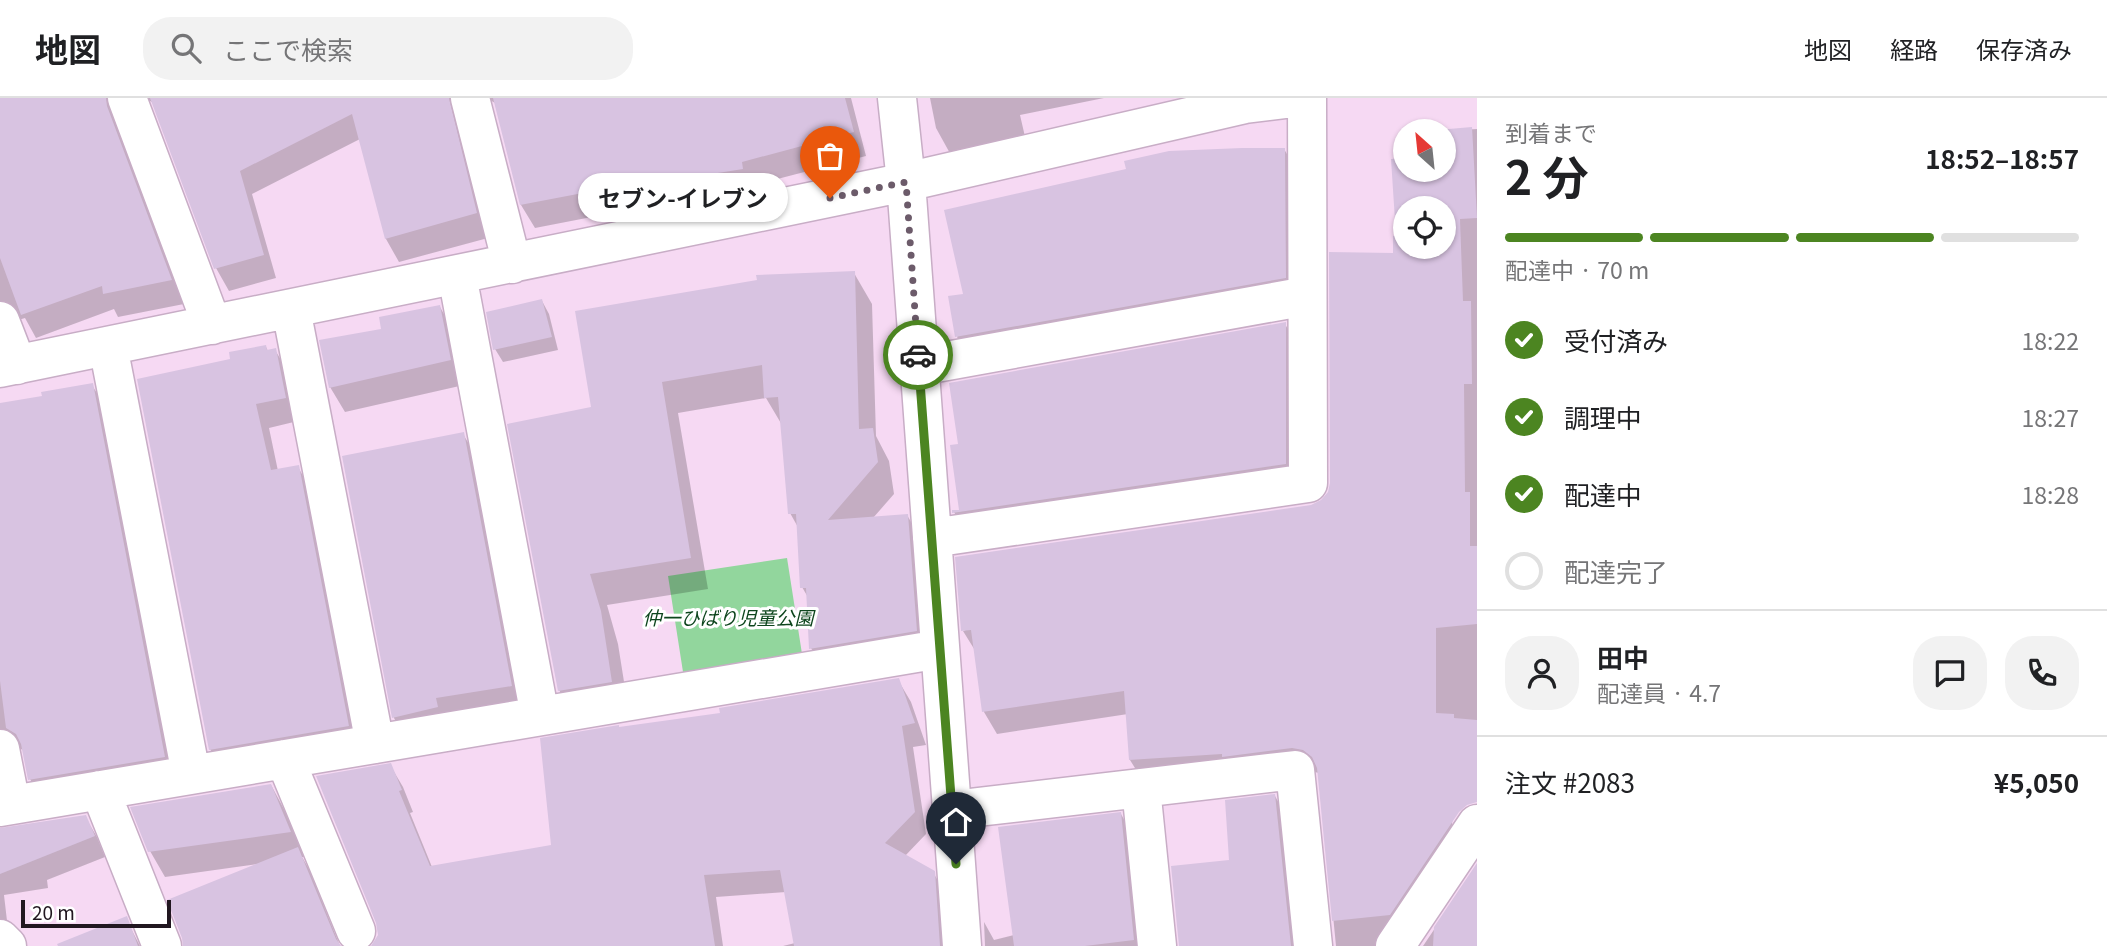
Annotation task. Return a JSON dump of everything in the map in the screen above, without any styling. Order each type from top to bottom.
[{"type":"street","points":[[127,98],[212,325]]},
{"type":"street","points":[[470,98],[512,264]]},
{"type":"street","points":[[897,98],[906,182],[962,946]]},
{"type":"street","points":[[0,321],[8,367],[906,182],[1245,104],[1294,98]]},
{"type":"street","points":[[932,538],[1308,483],[1307,98]]},
{"type":"street","points":[[457,275],[540,716]]},
{"type":"street","points":[[919,366],[1307,296]]},
{"type":"street","points":[[291,309],[375,744]]},
{"type":"street","points":[[108,346],[191,774]]},
{"type":"street","points":[[0,749],[6,806],[940,649]]},
{"type":"street","points":[[285,759],[356,931]]},
{"type":"street","points":[[952,810],[1295,770],[1313,946]]},
{"type":"street","points":[[1140,788],[1157,946]]},
{"type":"street","points":[[100,790],[162,946]]},
{"type":"street","points":[[1395,946],[1477,824]]},
{"type":"street","points":[[0,939],[7,946]]},
{"type":"green space","name":"仲一ひばり児童公園","points":[[787,558],[802,654],[683,672],[668,576]]},
{"type":"building","points":[[0,98],[106,98],[172,280],[103,294],[102,286],[21,315],[0,258]]},
{"type":"building","points":[[150,98],[449,98],[477,213],[385,239],[352,114],[240,171],[264,255],[214,269]]},
{"type":"building","points":[[493,98],[845,98],[854,132],[742,162],[743,169],[680,179],[679,175],[588,195],[588,192],[520,205]]},
{"type":"building","points":[[1472,127],[1477,218],[1460,219],[1463,301],[1471,301],[1472,384],[1464,384],[1465,492],[1470,492],[1470,546],[1477,546],[1477,624],[1436,628],[1436,713],[1477,720],[1477,802],[1467,805],[1459,812],[1390,915],[1332,921],[1317,768],[1312,757],[1303,750],[1292,748],[1222,757],[1222,754],[1129,760],[1124,691],[982,712],[971,630],[961,631],[955,557],[1311,505],[1321,500],[1328,492],[1330,483],[1329,252],[1393,253],[1393,259],[1456,259],[1456,196],[1393,196],[1391,159],[1393,182],[1456,182],[1456,128]]},
{"type":"building","points":[[1285,148],[1286,278],[955,337],[948,296],[963,294],[944,210],[1126,169],[1124,161],[1169,151]]},
{"type":"building","points":[[855,271],[859,429],[873,428],[878,462],[828,520],[908,514],[917,631],[809,649],[806,588],[800,588],[796,514],[788,514],[778,397],[764,398],[762,365],[662,382],[691,558],[590,574],[601,611],[612,682],[558,691],[507,424],[591,407],[575,311],[757,280],[756,275]]},
{"type":"building","points":[[542,299],[552,337],[493,350],[486,312]]},
{"type":"building","points":[[440,305],[451,360],[329,388],[319,340],[381,329],[379,317]]},
{"type":"building","points":[[1286,322],[1286,464],[952,513],[952,510],[959,510],[950,445],[958,444],[949,383]]},
{"type":"building","points":[[266,345],[267,350],[276,348],[286,398],[256,404],[271,470],[299,465],[349,726],[209,750],[137,379],[230,359],[229,352]]},
{"type":"building","points":[[93,383],[165,757],[28,780],[21,744],[16,734],[6,728],[0,681],[0,403],[42,396],[41,392]]},
{"type":"building","points":[[464,432],[512,686],[436,698],[438,707],[392,718],[342,456]]},
{"type":"building","points":[[899,678],[915,723],[902,726],[915,812],[885,843],[935,871],[940,946],[794,946],[780,870],[704,875],[715,946],[371,946],[378,935],[376,923],[316,776],[391,763],[402,790],[399,791],[430,866],[551,845],[540,738],[720,713],[719,708]]},
{"type":"building","points":[[271,784],[291,832],[148,852],[130,807]]},
{"type":"building","points":[[1275,794],[1291,946],[1179,946],[1171,866],[1229,860],[1225,800]]},
{"type":"building","points":[[1121,812],[1134,940],[1085,946],[1014,946],[998,827]]},
{"type":"building","points":[[86,815],[95,836],[0,874],[0,828]]},
{"type":"building","points":[[298,847],[341,946],[183,946],[167,900]]},
{"type":"building","points":[[1477,863],[1477,946],[1433,946],[1434,927]]},
{"type":"building","points":[[127,916],[138,946],[57,944]]},
{"type":"way so far","points":[[830,198],[906,182],[918,355]]},
{"type":"place","name":"セブン-イレブン","points":[[830,198]]},
{"type":"route","points":[[918,355],[956,864]]}]
